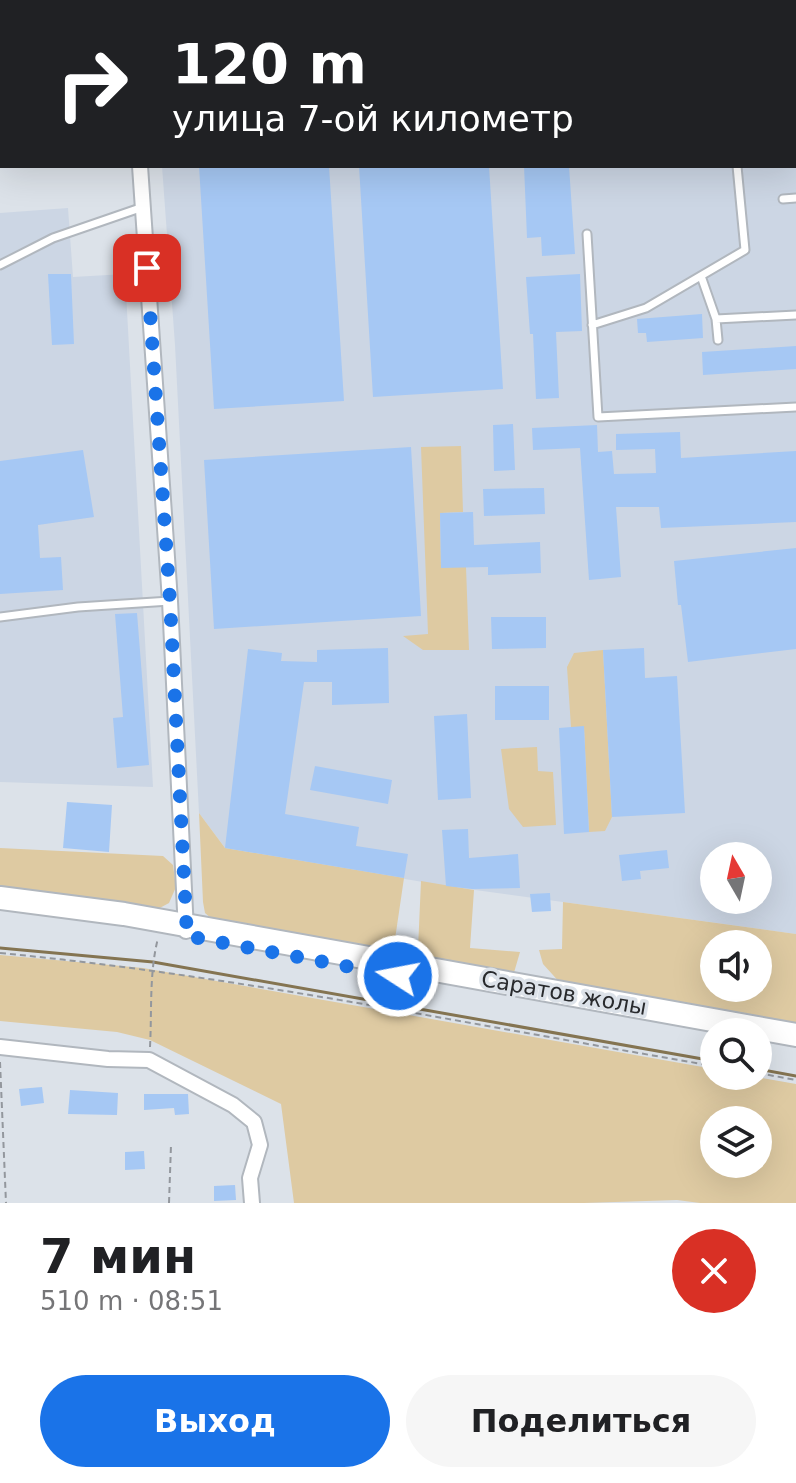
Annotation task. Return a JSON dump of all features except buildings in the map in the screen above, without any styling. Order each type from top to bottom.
[{"type":"main road","name":"Саратов жолы","points":[[0,898],[110,912],[186,930],[700,1029]]},
{"type":"main road","name":"Саратов жолы","points":[[0,909],[160,931],[186,930]]},
{"type":"main road","name":"Саратов жолы","points":[[400,970],[796,1035]]},
{"type":"main road","points":[[772,1043],[796,1047]]},
{"type":"street","points":[[140,168],[170,601],[186,930]]},
{"type":"street","points":[[0,1047],[108,1059],[149,1060],[233,1105],[254,1122],[260,1145],[250,1178],[252,1203]]},
{"type":"lane","points":[[592,325],[646,308],[745,250],[737,168]]},
{"type":"lane","points":[[783,199],[796,198]]},
{"type":"lane","points":[[0,265],[53,238],[143,207]]},
{"type":"lane","points":[[587,234],[598,417],[796,407]]},
{"type":"lane","points":[[701,276],[716,319],[718,340]]},
{"type":"lane","points":[[716,319],[796,315]]},
{"type":"lane","points":[[0,617],[78,607],[170,601]]},
{"type":"path","points":[[149,1060],[152,969],[160,931]]},
{"type":"path","points":[[0,953],[152,969],[700,1064]]},
{"type":"path","points":[[0,1057],[6,1203]]},
{"type":"path","points":[[772,1076],[796,1080]]},
{"type":"path","points":[[169,1203],[171,1145]]},
{"type":"shaded area","points":[[162,168],[796,168],[796,934],[446,886],[225,848],[199,813],[175,345]]},
{"type":"shaded area","points":[[68,208],[73,277],[125,274],[153,787],[0,782],[0,213]]},
{"type":"shaded area","points":[[461,446],[463,512],[440,513],[441,567],[466,567],[469,650],[423,650],[403,636],[428,634],[421,447]]},
{"type":"shaded area","points":[[603,650],[612,817],[605,831],[589,832],[584,727],[571,727],[567,667],[574,653]]},
{"type":"shaded area","points":[[537,747],[538,771],[553,772],[556,825],[523,827],[509,809],[501,749]]},
{"type":"shaded area","points":[[199,813],[225,848],[404,878],[394,946],[389,952],[219,925],[205,913],[203,902]]},
{"type":"shaded area","points":[[0,848],[163,856],[173,865],[176,887],[169,903],[156,910],[0,889]]},
{"type":"shaded area","points":[[421,881],[474,890],[470,948],[520,952],[513,976],[432,963],[421,956],[418,949]]},
{"type":"shaded area","points":[[563,902],[767,930],[700,930],[700,1002],[772,1002],[772,931],[796,934],[796,1029],[772,1024],[772,1018],[738,1018],[562,985],[543,964],[539,950],[562,949]]},
{"type":"shaded area","points":[[0,955],[143,968],[700,1067],[700,1090],[772,1090],[772,1080],[796,1084],[796,1203],[700,1203],[677,1200],[294,1203],[281,1104],[150,1040],[117,1032],[0,1021]]},
{"type":"waterway","points":[[0,948],[153,962],[700,1059]]},
{"type":"waterway","points":[[772,1072],[796,1076]]},
{"type":"route","points":[[147,268],[170,601],[187,936],[398,976]]}]
